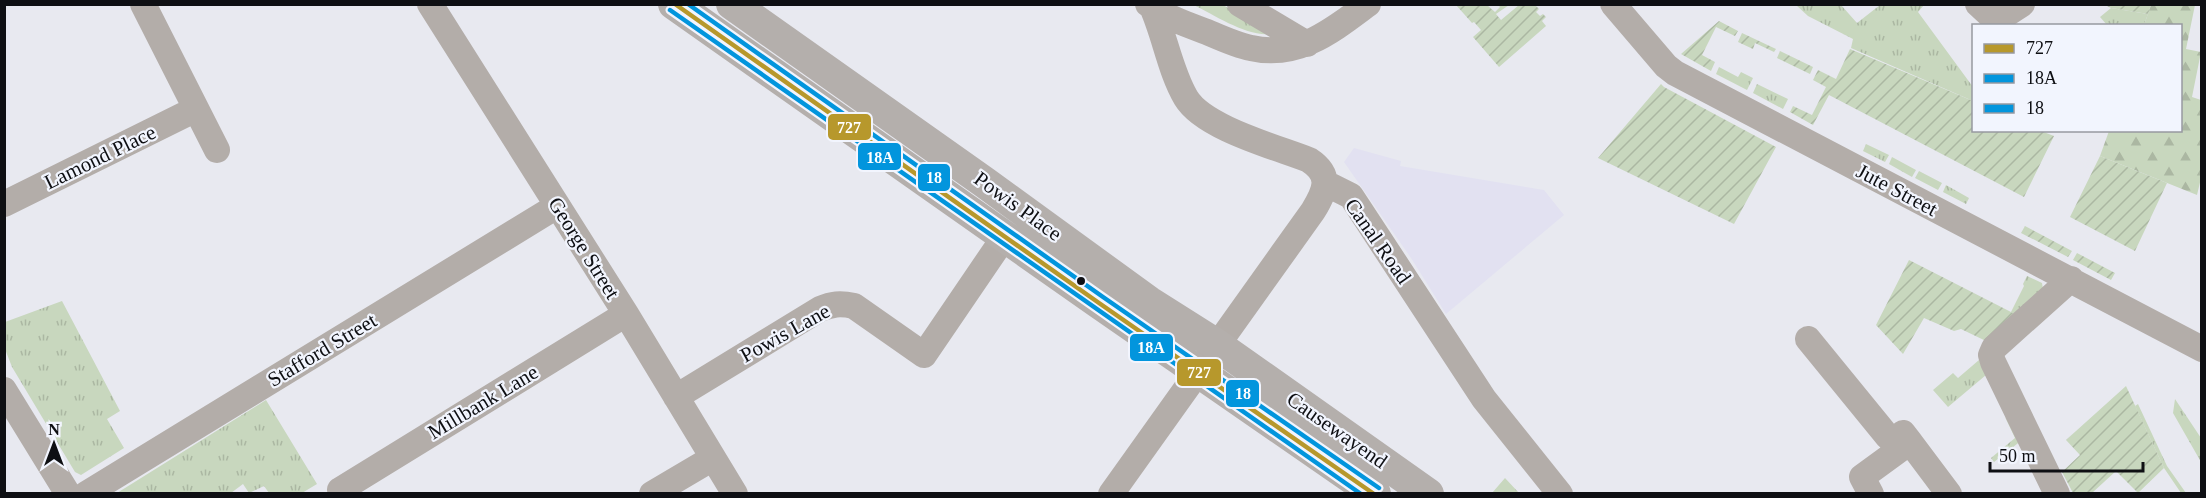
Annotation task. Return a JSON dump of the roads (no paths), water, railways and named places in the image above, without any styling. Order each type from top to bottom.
[{"type":"main road","name":"Powis Place","points":[[674,4],[1099,303],[1199,370]]},
{"type":"main road","name":"Powis Place","points":[[732,4],[1149,302],[1216,345]]},
{"type":"main road","name":"Causewayend","points":[[1216,345],[1428,494]]},
{"type":"main road","name":"Causewayend","points":[[1199,370],[1375,494]]},
{"type":"street","points":[[143,4],[217,150]]},
{"type":"street","name":"George Street","points":[[430,4],[626,314],[735,494]]},
{"type":"street","points":[[1240,4],[1307,44]]},
{"type":"street","points":[[1154,13],[1251,48],[1286,50],[1321,37],[1368,4]]},
{"type":"street","name":"Jute Street","points":[[1613,4],[1666,66],[1675,73],[2202,349]]},
{"type":"street","points":[[1978,4],[1992,17],[2002,17],[2022,4]]},
{"type":"street","name":"Canal Road","points":[[1154,13],[1180,87],[1192,107],[1201,116],[1309,160],[1321,170],[1325,183],[1351,196],[1484,399],[1560,494]]},
{"type":"street","name":"Lamond Place","points":[[4,204],[196,109]]},
{"type":"street","points":[[1111,494],[1313,211],[1325,183]]},
{"type":"street","name":"Stafford Street","points":[[86,494],[557,206]]},
{"type":"street","name":"Powis Lane","points":[[676,397],[832,304],[854,306],[924,355],[1005,236]]},
{"type":"street","points":[[2057,494],[1991,355],[1994,348],[2071,279]]},
{"type":"street","name":"Millbank Lane","points":[[341,492],[626,314]]},
{"type":"street","points":[[1808,339],[1888,437],[1910,442]]},
{"type":"street","points":[[4,390],[68,494]]},
{"type":"street","points":[[1884,407],[1949,494]]},
{"type":"street","points":[[1871,494],[1862,477],[1910,442]]},
{"type":"street","points":[[652,494],[713,458]]}]
